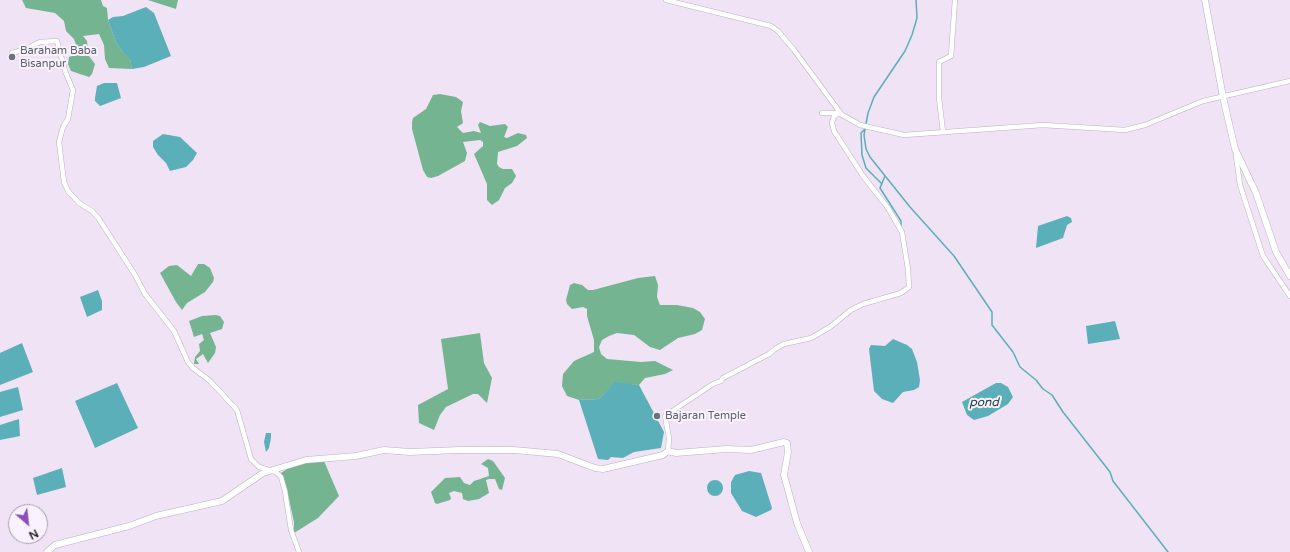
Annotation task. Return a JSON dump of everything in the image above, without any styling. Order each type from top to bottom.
[{"type":"street","points":[[666,0],[771,26],[778,30],[794,50],[840,114],[860,125],[904,134],[1043,125],[1125,130],[1144,125],[1190,105],[1290,81]]},
{"type":"street","points":[[943,132],[938,98],[939,62],[951,56],[955,0]]},
{"type":"street","points":[[1205,0],[1223,97],[1235,149],[1240,185],[1263,256],[1290,296]]},
{"type":"street","points":[[1207,7],[1209,0]]},
{"type":"street","points":[[12,53],[26,49],[40,42],[57,41],[63,67],[73,90],[68,119],[63,127],[59,142],[64,182],[68,191],[79,203],[92,211],[99,219],[135,275],[145,294],[174,331],[190,365],[210,382],[237,410],[251,459],[259,467],[278,474],[283,485],[291,530],[299,552]]},
{"type":"street","points":[[822,113],[840,114]]},
{"type":"street","points":[[668,451],[669,438],[665,416],[713,384],[721,382],[723,378],[769,354],[784,344],[811,338],[830,327],[851,310],[863,304],[901,293],[909,287],[908,269],[902,232],[888,208],[864,176],[834,131],[832,123],[834,116],[840,114]]},
{"type":"street","points":[[1235,149],[1256,194],[1276,252],[1290,276]]},
{"type":"street","points":[[47,552],[55,545],[129,526],[156,516],[222,501],[258,476],[306,460],[356,456],[384,450],[410,452],[459,450],[543,452],[567,456],[595,468],[603,469],[662,455],[668,451],[676,453],[726,449],[743,450],[784,442],[787,443],[784,475],[797,523],[809,552]]},
{"type":"green space","points":[[22,0],[101,0],[103,6],[107,8],[108,20],[116,42],[121,50],[130,58],[132,69],[109,68],[105,59],[104,45],[99,34],[83,36],[87,41],[89,56],[95,64],[92,74],[89,77],[71,71],[68,64],[69,57],[79,53],[74,39],[66,31],[64,21],[55,13],[26,8]]},
{"type":"green space","points":[[148,0],[178,0],[176,9]]},
{"type":"green space","points":[[440,94],[456,97],[463,102],[461,111],[463,123],[457,127],[463,133],[474,131],[481,133],[478,125],[480,122],[490,126],[505,124],[508,127],[504,137],[507,138],[518,133],[526,135],[527,138],[517,146],[498,152],[497,164],[499,167],[503,169],[512,169],[516,176],[512,183],[505,188],[499,200],[492,205],[487,200],[487,184],[474,154],[483,146],[483,142],[480,140],[463,142],[467,153],[465,161],[438,176],[431,178],[427,177],[423,170],[412,129],[412,122],[413,118],[426,109],[433,95]]},
{"type":"green space","points":[[198,264],[204,264],[210,268],[214,278],[213,282],[205,292],[187,303],[182,310],[160,273],[169,266],[177,265],[191,276]]},
{"type":"green space","points":[[655,276],[658,285],[657,297],[660,305],[677,305],[693,308],[700,312],[705,319],[702,330],[695,334],[678,338],[660,350],[650,347],[634,335],[617,333],[602,340],[599,347],[601,354],[607,359],[641,362],[655,361],[673,370],[665,374],[645,378],[639,385],[615,383],[599,399],[579,400],[567,396],[562,386],[563,374],[574,361],[594,352],[594,340],[587,316],[587,309],[583,307],[572,309],[567,304],[566,300],[570,285],[574,283],[582,285],[588,290],[593,290],[638,278]]},
{"type":"green space","points":[[202,316],[220,316],[224,322],[222,329],[210,333],[216,347],[215,353],[208,363],[203,354],[196,359],[199,364],[194,364],[195,357],[200,351],[199,344],[204,340],[202,334],[194,337],[189,321]]},
{"type":"green space","points":[[480,333],[484,363],[492,378],[487,403],[478,394],[473,394],[446,407],[440,415],[434,430],[419,423],[418,405],[448,389],[441,339]]},
{"type":"green space","points":[[488,459],[493,461],[505,478],[502,490],[499,489],[495,479],[489,479],[486,480],[489,493],[479,499],[468,501],[463,499],[462,493],[454,491],[449,493],[451,498],[450,500],[437,504],[435,503],[431,492],[445,478],[460,477],[464,483],[470,485],[474,481],[489,476],[488,468],[481,464]]},
{"type":"green space","points":[[324,461],[339,496],[318,518],[294,533],[294,522],[287,490],[281,473],[290,467],[304,463]]},
{"type":"water","points":[[146,7],[154,13],[171,56],[144,67],[132,69],[130,59],[121,50],[116,42],[108,20],[113,17],[123,16]]},
{"type":"water","points":[[104,83],[117,83],[121,98],[100,106],[95,101],[97,86]]},
{"type":"water","points":[[163,134],[180,137],[197,153],[186,167],[170,171],[166,163],[158,155],[153,147],[153,141]]},
{"type":"water","points":[[1067,216],[1071,218],[1072,222],[1067,225],[1063,238],[1036,248],[1038,226]]},
{"type":"water","points":[[98,290],[102,301],[102,310],[87,317],[80,297]]},
{"type":"water","points":[[1115,321],[1120,339],[1088,344],[1086,326]]},
{"type":"water","points":[[893,339],[907,345],[912,349],[917,362],[920,380],[919,387],[914,390],[903,392],[893,403],[882,399],[874,391],[869,349],[871,345],[885,346]]},
{"type":"water","points":[[22,343],[33,372],[0,385],[0,353]]},
{"type":"water","points":[[615,382],[639,385],[664,432],[661,448],[634,452],[623,458],[611,457],[608,460],[598,459],[579,400],[599,399]]},
{"type":"water","points":[[117,383],[138,428],[95,448],[75,401]]},
{"type":"water","name":"pond","points":[[996,383],[1001,383],[1008,387],[1013,397],[1008,404],[988,416],[974,420],[967,415],[962,402]]},
{"type":"water","points":[[18,387],[23,410],[0,417],[0,392]]},
{"type":"water","points":[[19,419],[20,436],[0,440],[0,425]]},
{"type":"water","points":[[266,433],[271,433],[271,438],[269,448],[266,452],[264,442]]},
{"type":"water","points":[[62,468],[66,487],[37,495],[33,478]]},
{"type":"water","points":[[749,471],[761,473],[772,508],[771,510],[756,517],[742,511],[731,493],[731,482],[735,475]]},
{"type":"water","points":[[712,480],[718,480],[723,485],[721,494],[718,496],[712,496],[707,491],[707,485]]},
{"type":"waterway","points":[[916,0],[917,18],[912,35],[905,51],[874,97],[868,113],[864,135],[866,149],[870,157],[910,207],[954,256],[992,312],[992,325],[1013,352],[1020,367],[1036,380],[1043,389],[1052,395],[1063,412],[1110,472],[1113,481],[1168,552]]},
{"type":"waterway","points":[[865,129],[861,133],[862,155],[866,168],[882,184]]},
{"type":"waterway","points":[[885,176],[880,188],[901,221],[901,226]]},
{"type":"place","name":"Baraham Baba Bisanpur","points":[[12,57]]},
{"type":"place","name":"Bajaran Temple","points":[[657,416]]}]
